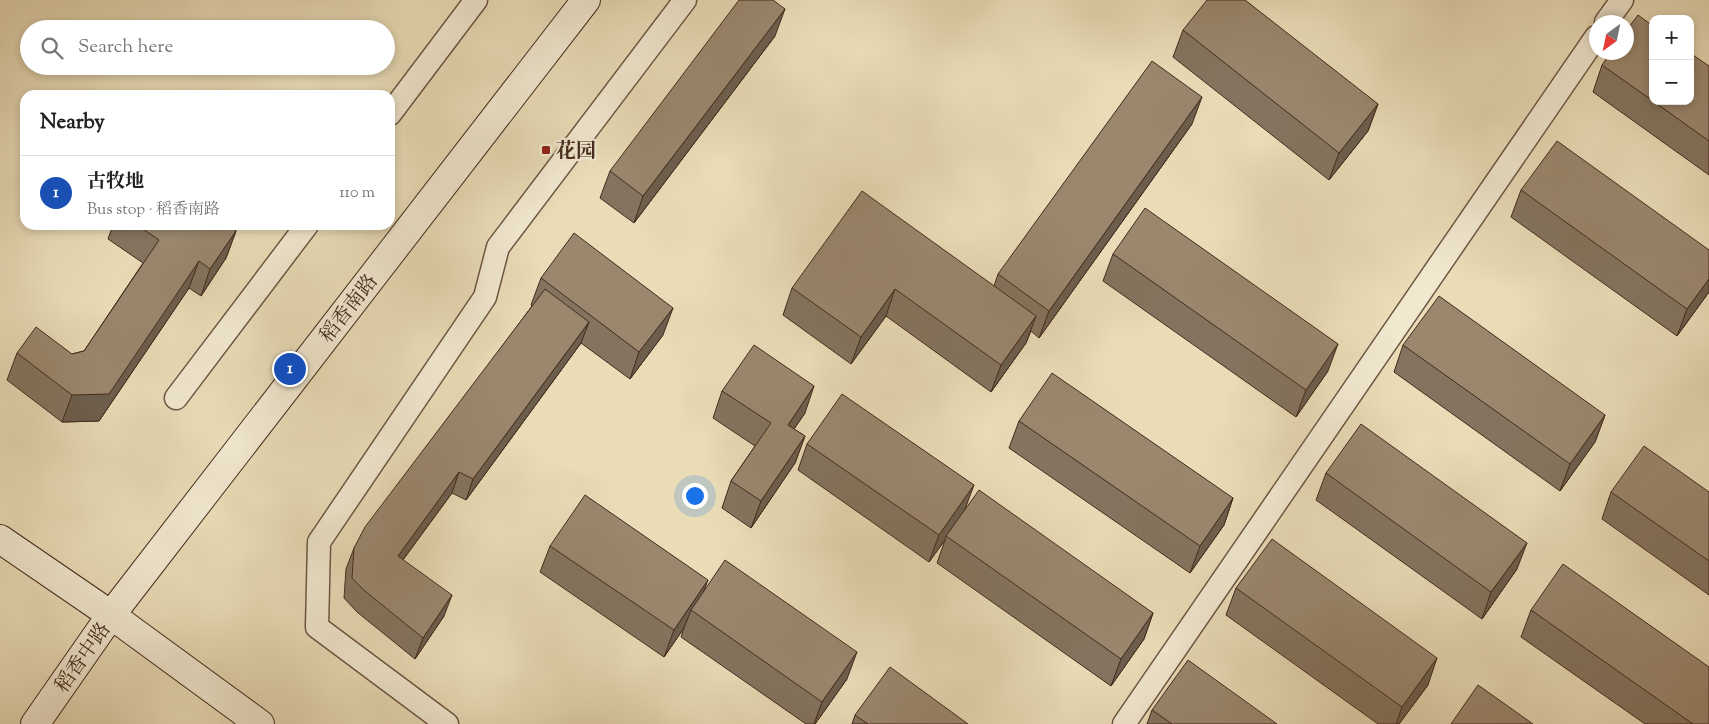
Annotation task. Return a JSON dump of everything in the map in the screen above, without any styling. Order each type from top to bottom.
[{"type":"main road","name":"稻香南路","points":[[111,615],[586,0]]},
{"type":"main road","points":[[0,539],[111,615],[260,724]]},
{"type":"main road","name":"稻香中路","points":[[35,724],[111,615]]},
{"type":"street","points":[[395,107],[476,0]]},
{"type":"street","points":[[447,724],[317,627],[319,542],[485,297],[498,247],[685,0]]},
{"type":"street","points":[[1611,15],[1622,0]]},
{"type":"street","points":[[1124,724],[1589,47]]},
{"type":"street","points":[[176,398],[302,230]]},
{"type":"building","points":[[739,0],[773,0],[785,9],[643,196],[610,171]]},
{"type":"building","points":[[1207,0],[1245,0],[1378,104],[1339,153],[1183,30]]},
{"type":"building","points":[[1638,15],[1649,23],[1649,98],[1602,65],[1605,60],[1634,60],[1634,20]]},
{"type":"building","points":[[1694,56],[1709,66],[1709,141],[1659,105],[1694,105]]},
{"type":"building","points":[[1152,61],[1202,97],[1049,311],[998,274]]},
{"type":"building","points":[[1557,141],[1709,250],[1709,279],[1687,309],[1521,190]]},
{"type":"building","points":[[862,191],[1036,316],[1001,365],[895,289],[861,337],[792,288]]},
{"type":"building","points":[[1145,208],[1338,344],[1306,390],[1113,254]]},
{"type":"building","points":[[144,230],[236,231],[210,269],[199,261],[109,394],[72,395],[17,353],[36,327],[72,354],[84,351],[159,240]]},
{"type":"building","points":[[574,233],[673,308],[639,352],[541,278]]},
{"type":"building","points":[[545,289],[589,322],[473,479],[459,472],[398,556],[452,595],[423,638],[365,591],[352,578],[354,548],[365,527]]},
{"type":"building","points":[[1439,296],[1605,415],[1570,464],[1403,345]]},
{"type":"building","points":[[754,345],[814,386],[788,425],[805,436],[761,501],[731,481],[771,423],[722,391]]},
{"type":"building","points":[[1052,373],[1233,498],[1200,546],[1019,421]]},
{"type":"building","points":[[842,394],[974,485],[939,535],[807,444]]},
{"type":"building","points":[[1361,424],[1527,543],[1491,592],[1326,473]]},
{"type":"building","points":[[1644,446],[1709,492],[1709,561],[1611,492]]},
{"type":"building","points":[[979,490],[1153,613],[1121,659],[946,536]]},
{"type":"building","points":[[585,495],[708,580],[674,630],[550,546]]},
{"type":"building","points":[[1272,539],[1437,658],[1402,707],[1236,588]]},
{"type":"building","points":[[725,560],[857,652],[822,702],[691,610]]},
{"type":"building","points":[[1563,564],[1709,667],[1709,724],[1693,724],[1531,610]]},
{"type":"building","points":[[1188,660],[1277,724],[1172,724],[1152,710]]},
{"type":"building","points":[[890,667],[968,724],[868,724],[855,715]]},
{"type":"building","points":[[1478,685],[1533,724],[1451,724]]},
{"type":"place","name":"花园","points":[[546,150]]},
{"type":"place","name":"古牧地","points":[[290,369]]}]
